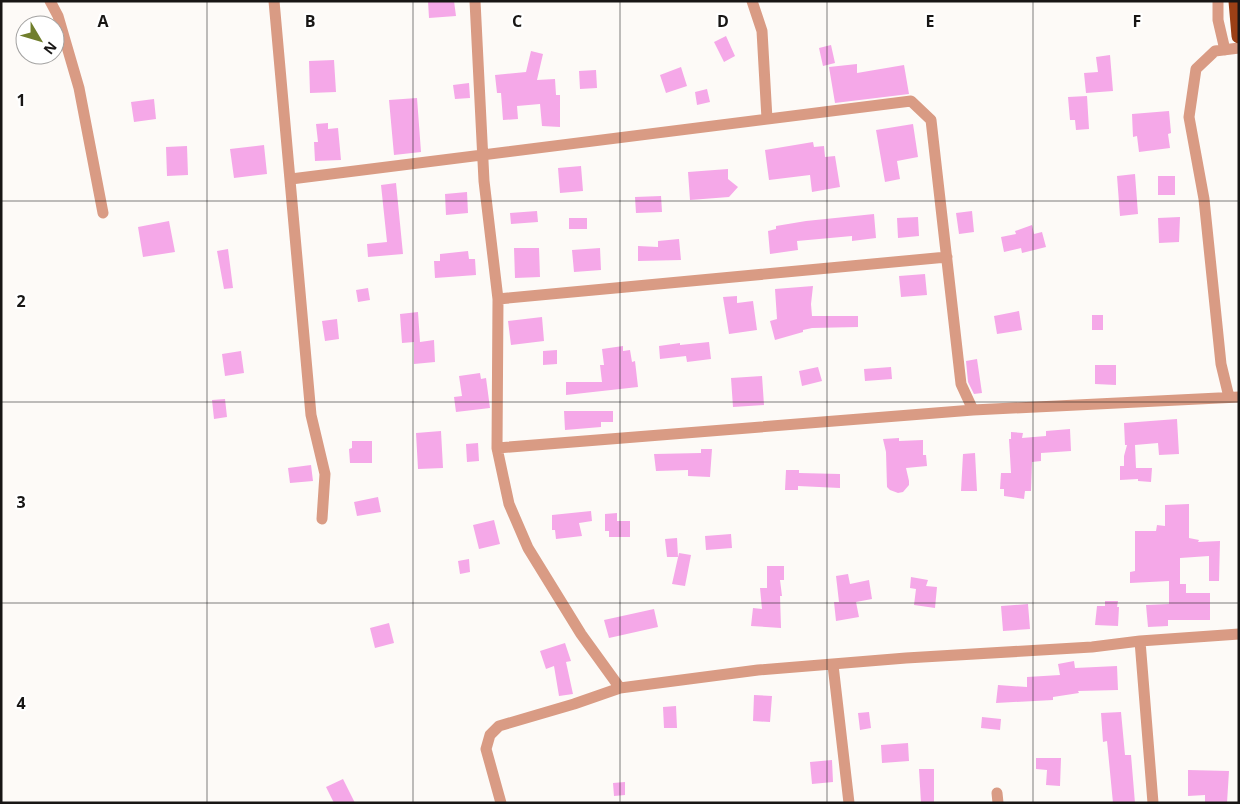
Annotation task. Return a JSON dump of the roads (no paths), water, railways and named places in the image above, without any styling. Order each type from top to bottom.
[{"type":"highway","points":[[1236,1],[1239,36]]},
{"type":"street","points":[[50,1],[58,16],[80,88],[103,213]]},
{"type":"street","points":[[274,1],[311,415],[324,474],[322,519]]},
{"type":"street","points":[[475,1],[484,181],[498,299],[497,448],[509,504],[528,548],[581,634],[620,688]]},
{"type":"street","points":[[752,1],[762,32],[767,119]]},
{"type":"street","points":[[1218,1],[1218,20],[1225,50]]},
{"type":"street","points":[[497,448],[973,410],[1234,397],[1221,364],[1204,199],[1189,117],[1196,69],[1215,51],[1239,48]]},
{"type":"street","points":[[291,179],[911,101],[931,120],[962,384],[973,410]]},
{"type":"street","points":[[498,299],[947,257]]},
{"type":"street","points":[[501,803],[486,749],[490,735],[499,726],[620,688],[758,670],[906,658],[1092,647],[1140,641],[1239,634]]},
{"type":"street","points":[[1140,641],[1153,803]]},
{"type":"street","points":[[833,665],[849,803]]}]
